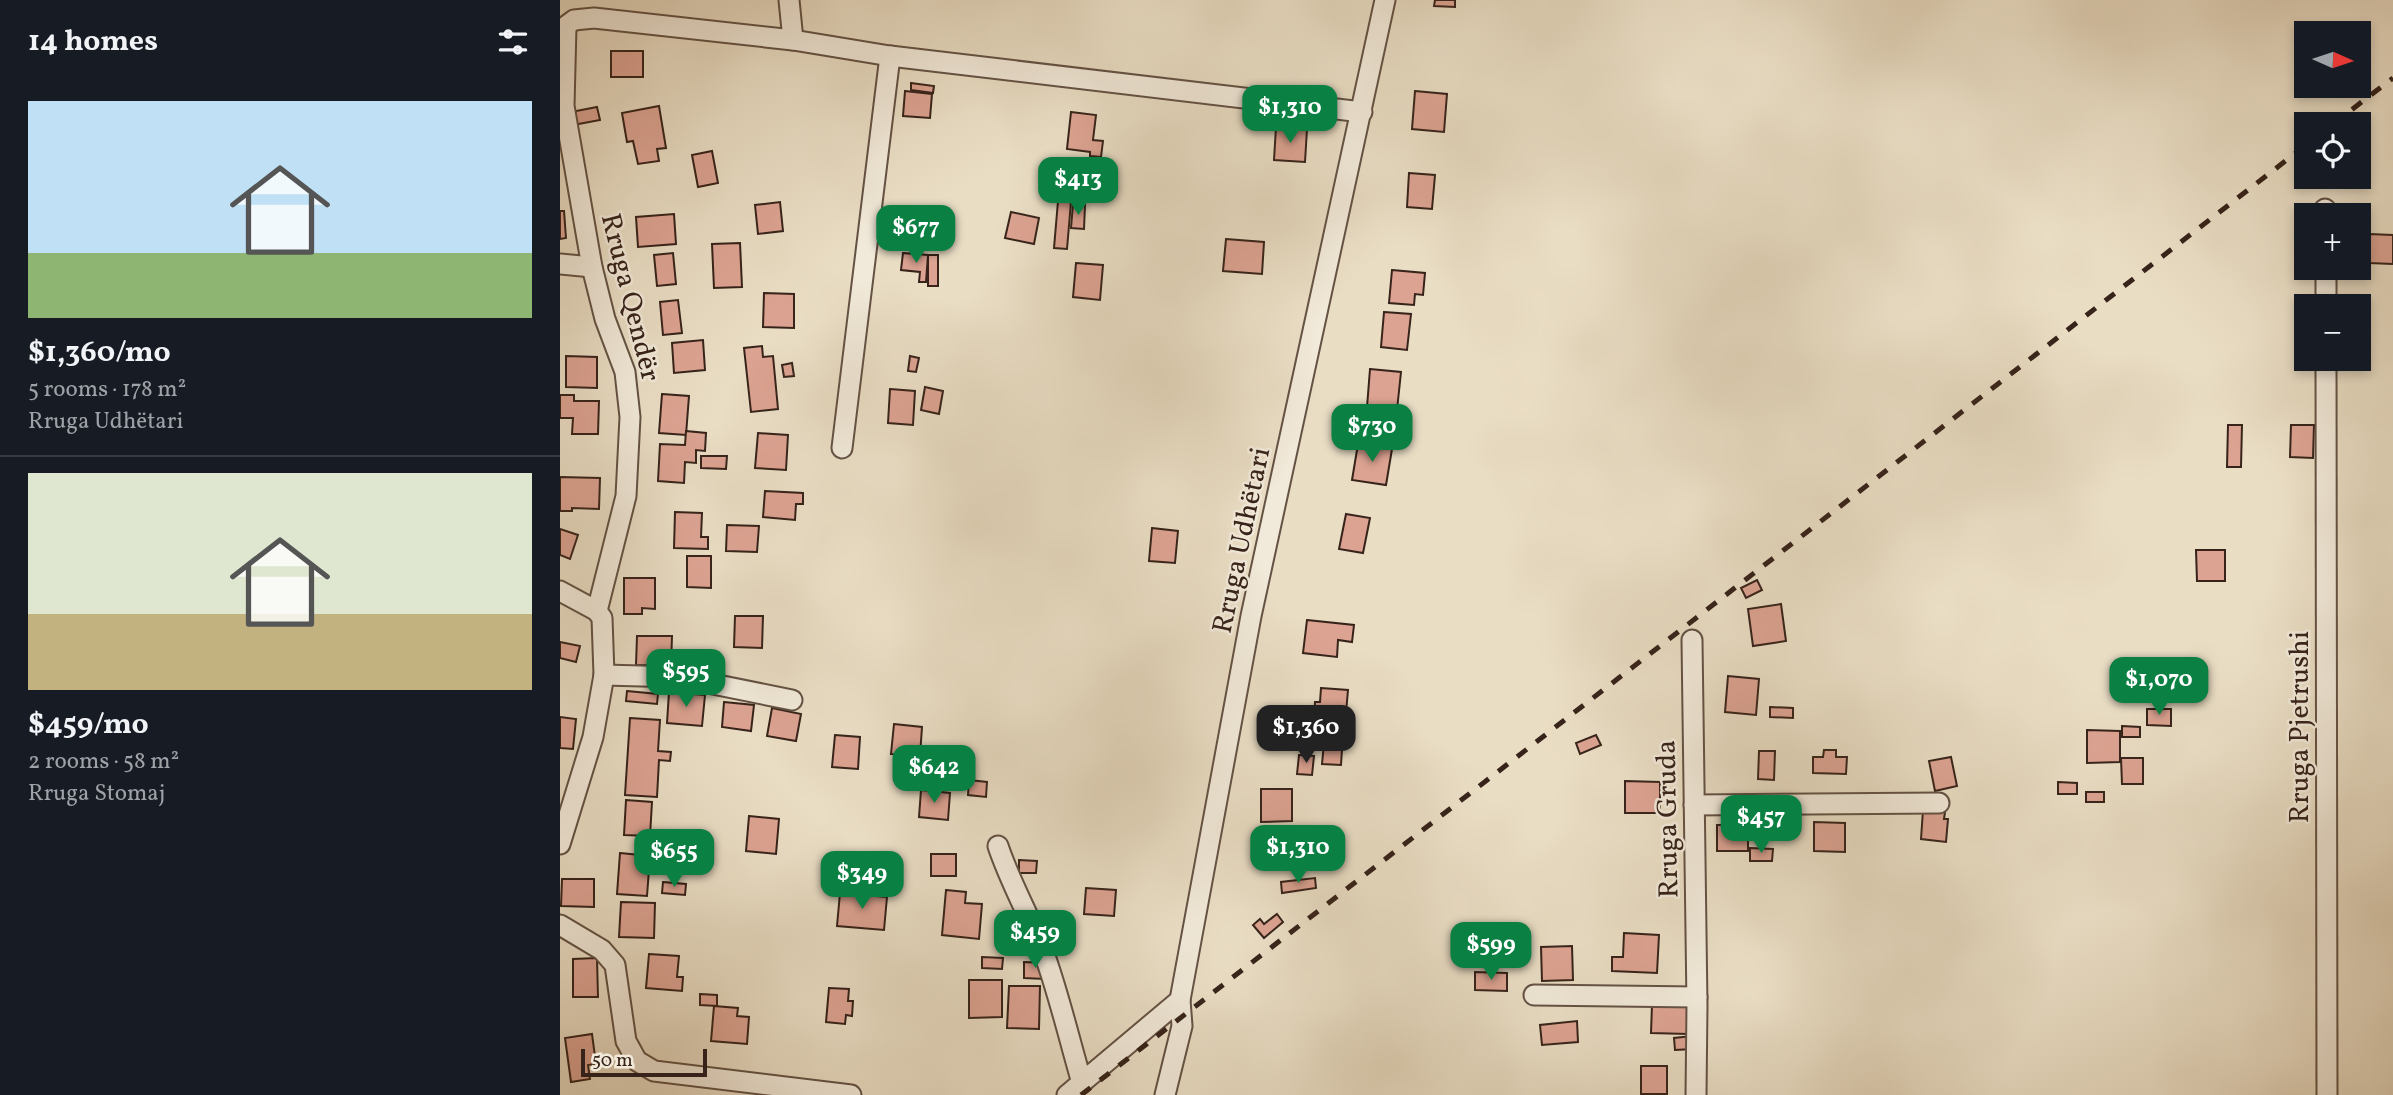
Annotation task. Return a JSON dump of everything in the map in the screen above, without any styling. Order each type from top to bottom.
[{"type":"street","points":[[789,0],[793,40]]},
{"type":"street","name":"Rruga Udhëtari","points":[[1165,1095],[1182,1026],[1180,1000],[1251,616],[1385,0]]},
{"type":"street","name":"Rruga Qendër","points":[[560,844],[593,737],[604,675],[602,618],[597,611],[626,496],[630,417],[625,372],[605,319],[592,267],[564,106],[566,26],[575,20],[594,18],[793,40],[890,56],[1362,112]]},
{"type":"street","points":[[842,448],[890,56]]},
{"type":"street","points":[[560,264],[592,267]]},
{"type":"street","name":"Rruga Pjetrushi","points":[[2326,371],[2327,1095]]},
{"type":"street","points":[[560,591],[597,611]]},
{"type":"street","name":"Rruga Gruda","points":[[1692,640],[1696,1095]]},
{"type":"street","points":[[604,675],[678,677],[792,700]]},
{"type":"street","points":[[1694,805],[1940,803]]},
{"type":"street","points":[[998,845],[1047,961],[1075,1089],[1180,1000]]},
{"type":"street","points":[[560,925],[603,950],[615,965],[626,1041],[637,1061],[654,1072],[851,1095]]},
{"type":"street","points":[[1534,995],[1697,997]]},
{"type":"building","points":[[1435,0],[1455,0],[1455,7],[1434,6]]},
{"type":"building","points":[[611,51],[643,51],[643,77],[611,77]]},
{"type":"building","points":[[911,83],[934,86],[933,93],[911,90]]},
{"type":"building","points":[[905,91],[932,94],[930,118],[903,116]]},
{"type":"building","points":[[1415,91],[1447,94],[1444,132],[1412,129]]},
{"type":"building","points":[[659,106],[666,148],[657,149],[659,161],[638,164],[633,141],[627,142],[622,113]]},
{"type":"building","points":[[597,107],[600,120],[573,125],[571,112]]},
{"type":"building","points":[[1071,112],[1096,115],[1093,140],[1103,141],[1101,157],[1090,156],[1090,152],[1067,149]]},
{"type":"building","points":[[1276,127],[1307,129],[1305,162],[1274,160]]},
{"type":"building","points":[[712,151],[718,183],[698,187],[692,155]]},
{"type":"building","points":[[1409,173],[1435,175],[1432,209],[1407,207]]},
{"type":"building","points":[[1058,201],[1071,202],[1067,249],[1054,248]]},
{"type":"building","points":[[780,202],[783,231],[758,234],[755,205]]},
{"type":"building","points":[[1073,204],[1085,205],[1084,229],[1071,228]]},
{"type":"building","points":[[560,211],[564,211],[566,238],[560,239]]},
{"type":"building","points":[[1011,212],[1039,218],[1034,244],[1005,238]]},
{"type":"building","points":[[674,214],[676,244],[638,247],[636,217]]},
{"type":"building","points":[[2371,234],[2393,235],[2393,264],[2371,263]]},
{"type":"building","points":[[1226,239],[1264,242],[1262,274],[1223,271]]},
{"type":"building","points":[[740,243],[742,287],[714,288],[712,244]]},
{"type":"building","points":[[673,253],[676,284],[657,286],[654,255]]},
{"type":"building","points":[[903,253],[928,255],[926,282],[919,282],[920,272],[901,270]]},
{"type":"building","points":[[928,255],[938,255],[938,286],[928,286]]},
{"type":"building","points":[[1076,263],[1103,265],[1100,300],[1073,297]]},
{"type":"building","points":[[1392,270],[1425,273],[1423,295],[1415,294],[1414,305],[1389,303]]},
{"type":"building","points":[[764,293],[794,294],[794,328],[763,327]]},
{"type":"building","points":[[678,300],[682,333],[663,335],[660,302]]},
{"type":"building","points":[[1384,312],[1411,314],[1407,350],[1381,347]]},
{"type":"building","points":[[703,340],[705,370],[674,373],[672,343]]},
{"type":"building","points":[[762,346],[763,357],[773,356],[778,409],[751,412],[744,348]]},
{"type":"building","points":[[566,356],[597,357],[597,388],[566,387]]},
{"type":"building","points":[[910,356],[919,358],[916,372],[908,371]]},
{"type":"building","points":[[792,363],[794,376],[784,377],[782,365]]},
{"type":"building","points":[[1370,369],[1401,372],[1397,410],[1367,407]]},
{"type":"building","points":[[925,387],[943,391],[939,414],[921,410]]},
{"type":"building","points":[[890,389],[915,391],[913,425],[888,423]]},
{"type":"building","points":[[662,394],[689,396],[686,435],[659,433]]},
{"type":"building","points":[[560,395],[574,395],[574,401],[599,401],[598,434],[572,434],[573,418],[560,418]]},
{"type":"building","points":[[2228,425],[2242,425],[2241,467],[2227,467]]},
{"type":"building","points":[[2291,425],[2314,425],[2313,458],[2290,457]]},
{"type":"building","points":[[686,431],[706,433],[705,451],[696,450],[696,463],[685,462],[684,483],[658,481],[660,444],[685,445]]},
{"type":"building","points":[[758,433],[788,435],[786,470],[755,468]]},
{"type":"building","points":[[1358,444],[1392,449],[1386,485],[1352,480]]},
{"type":"building","points":[[701,456],[727,456],[726,469],[701,468]]},
{"type":"building","points":[[560,477],[600,478],[599,509],[572,508],[572,511],[560,511]]},
{"type":"building","points":[[765,491],[803,493],[803,504],[796,504],[795,520],[763,517]]},
{"type":"building","points":[[675,512],[702,513],[701,537],[708,537],[708,549],[674,548]]},
{"type":"building","points":[[1346,514],[1370,518],[1363,553],[1339,549]]},
{"type":"building","points":[[727,525],[759,526],[757,552],[726,551]]},
{"type":"building","points":[[1152,528],[1178,531],[1175,563],[1149,561]]},
{"type":"building","points":[[560,529],[578,535],[570,559],[560,555]]},
{"type":"building","points":[[2196,550],[2225,550],[2225,581],[2197,581]]},
{"type":"building","points":[[687,556],[711,556],[711,588],[687,587]]},
{"type":"building","points":[[624,578],[655,578],[655,609],[642,608],[642,614],[624,614]]},
{"type":"building","points":[[1757,580],[1762,590],[1746,598],[1741,588]]},
{"type":"building","points":[[1781,604],[1786,641],[1753,646],[1748,609]]},
{"type":"building","points":[[735,616],[763,616],[762,648],[734,647]]},
{"type":"building","points":[[1307,620],[1354,625],[1352,642],[1338,640],[1337,657],[1303,653]]},
{"type":"building","points":[[637,636],[672,636],[671,666],[636,665]]},
{"type":"building","points":[[560,642],[580,646],[576,662],[560,658]]},
{"type":"building","points":[[1728,676],[1759,679],[1756,715],[1725,712]]},
{"type":"building","points":[[1321,688],[1348,690],[1345,724],[1314,722],[1315,702],[1320,702]]},
{"type":"building","points":[[627,691],[658,694],[657,704],[626,701]]},
{"type":"building","points":[[669,692],[705,695],[702,726],[667,723]]},
{"type":"building","points":[[724,702],[754,705],[751,731],[722,727]]},
{"type":"building","points":[[1770,707],[1793,708],[1793,718],[1770,717]]},
{"type":"building","points":[[772,708],[801,714],[796,741],[767,736]]},
{"type":"building","points":[[2147,709],[2171,709],[2171,726],[2147,725]]},
{"type":"building","points":[[560,717],[576,719],[573,749],[560,748]]},
{"type":"building","points":[[630,718],[660,720],[658,751],[671,752],[670,761],[659,760],[657,797],[625,795]]},
{"type":"building","points":[[894,724],[922,727],[920,756],[891,754]]},
{"type":"building","points":[[2122,726],[2140,727],[2140,737],[2122,737]]},
{"type":"building","points":[[2087,730],[2120,731],[2120,762],[2087,763]]},
{"type":"building","points":[[1325,733],[1343,734],[1341,765],[1322,764]]},
{"type":"building","points":[[835,735],[860,737],[858,769],[832,767]]},
{"type":"building","points":[[1596,735],[1601,745],[1580,754],[1576,743]]},
{"type":"building","points":[[1824,750],[1836,750],[1836,757],[1847,757],[1846,774],[1813,773],[1813,757],[1823,757]]},
{"type":"building","points":[[1759,751],[1775,751],[1774,780],[1758,779]]},
{"type":"building","points":[[1299,755],[1314,756],[1312,775],[1297,774]]},
{"type":"building","points":[[1951,757],[1957,786],[1935,791],[1929,761]]},
{"type":"building","points":[[2121,758],[2143,758],[2143,784],[2122,784]]},
{"type":"building","points":[[969,780],[987,782],[986,797],[968,795]]},
{"type":"building","points":[[1625,781],[1660,782],[1660,813],[1625,813]]},
{"type":"building","points":[[2058,782],[2077,783],[2077,794],[2058,794]]},
{"type":"building","points":[[1261,789],[1292,789],[1292,821],[1261,822]]},
{"type":"building","points":[[921,790],[950,793],[948,820],[919,817]]},
{"type":"building","points":[[2086,792],[2104,792],[2104,802],[2086,802]]},
{"type":"building","points":[[626,800],[652,802],[650,836],[624,835]]},
{"type":"building","points":[[1923,810],[1945,812],[1944,819],[1948,819],[1946,842],[1921,839]]},
{"type":"building","points":[[749,816],[779,819],[776,854],[746,851]]},
{"type":"building","points":[[1814,822],[1845,823],[1845,852],[1814,851]]},
{"type":"building","points":[[1717,825],[1748,825],[1748,851],[1717,851]]},
{"type":"building","points":[[1297,833],[1300,846],[1274,852],[1271,838]]},
{"type":"building","points":[[1750,848],[1773,849],[1772,861],[1750,861]]},
{"type":"building","points":[[620,853],[650,856],[647,896],[617,894]]},
{"type":"building","points":[[931,854],[956,854],[956,876],[931,876]]},
{"type":"building","points":[[1019,860],[1037,861],[1036,873],[1019,873]]},
{"type":"building","points":[[1315,878],[1316,888],[1282,893],[1281,882]]},
{"type":"building","points":[[562,879],[594,879],[594,907],[561,906]]},
{"type":"building","points":[[663,882],[686,884],[685,895],[662,893]]},
{"type":"building","points":[[1086,888],[1116,890],[1114,916],[1084,914]]},
{"type":"building","points":[[946,890],[966,892],[965,903],[982,904],[979,939],[942,935]]},
{"type":"building","points":[[840,893],[887,897],[884,930],[837,926]]},
{"type":"building","points":[[621,902],[655,903],[654,938],[619,937]]},
{"type":"building","points":[[1277,914],[1283,922],[1264,938],[1253,925],[1260,919],[1264,924]]},
{"type":"building","points":[[1624,933],[1659,935],[1657,973],[1612,971],[1612,957],[1623,957]]},
{"type":"building","points":[[1572,946],[1573,980],[1542,981],[1541,947]]},
{"type":"building","points":[[649,954],[679,956],[677,977],[683,977],[682,991],[646,988]]},
{"type":"building","points":[[982,957],[1003,958],[1002,969],[982,968]]},
{"type":"building","points":[[597,958],[598,997],[573,997],[573,959]]},
{"type":"building","points":[[1024,962],[1046,963],[1045,979],[1024,978]]},
{"type":"building","points":[[1475,972],[1507,973],[1507,991],[1475,990]]},
{"type":"building","points":[[969,980],[1002,980],[1002,1017],[969,1018]]},
{"type":"building","points":[[1009,986],[1040,986],[1039,1029],[1007,1028]]},
{"type":"building","points":[[829,988],[849,989],[848,1001],[853,1001],[852,1016],[846,1015],[845,1024],[826,1022]]},
{"type":"building","points":[[700,994],[717,995],[717,1006],[700,1005]]},
{"type":"building","points":[[1652,1005],[1688,1006],[1688,1034],[1651,1033]]},
{"type":"building","points":[[714,1006],[738,1008],[737,1016],[749,1017],[747,1044],[711,1041]]},
{"type":"building","points":[[1577,1021],[1578,1042],[1542,1045],[1540,1025]]},
{"type":"building","points":[[592,1034],[596,1064],[588,1065],[590,1079],[571,1082],[565,1038]]},
{"type":"building","points":[[1692,1036],[1693,1049],[1675,1050],[1674,1038]]},
{"type":"building","points":[[1641,1066],[1667,1066],[1667,1094],[1641,1094]]},
{"type":"railway","points":[[2349,112],[2393,78]]},
{"type":"railway","points":[[1081,1095],[2294,154]]}]
